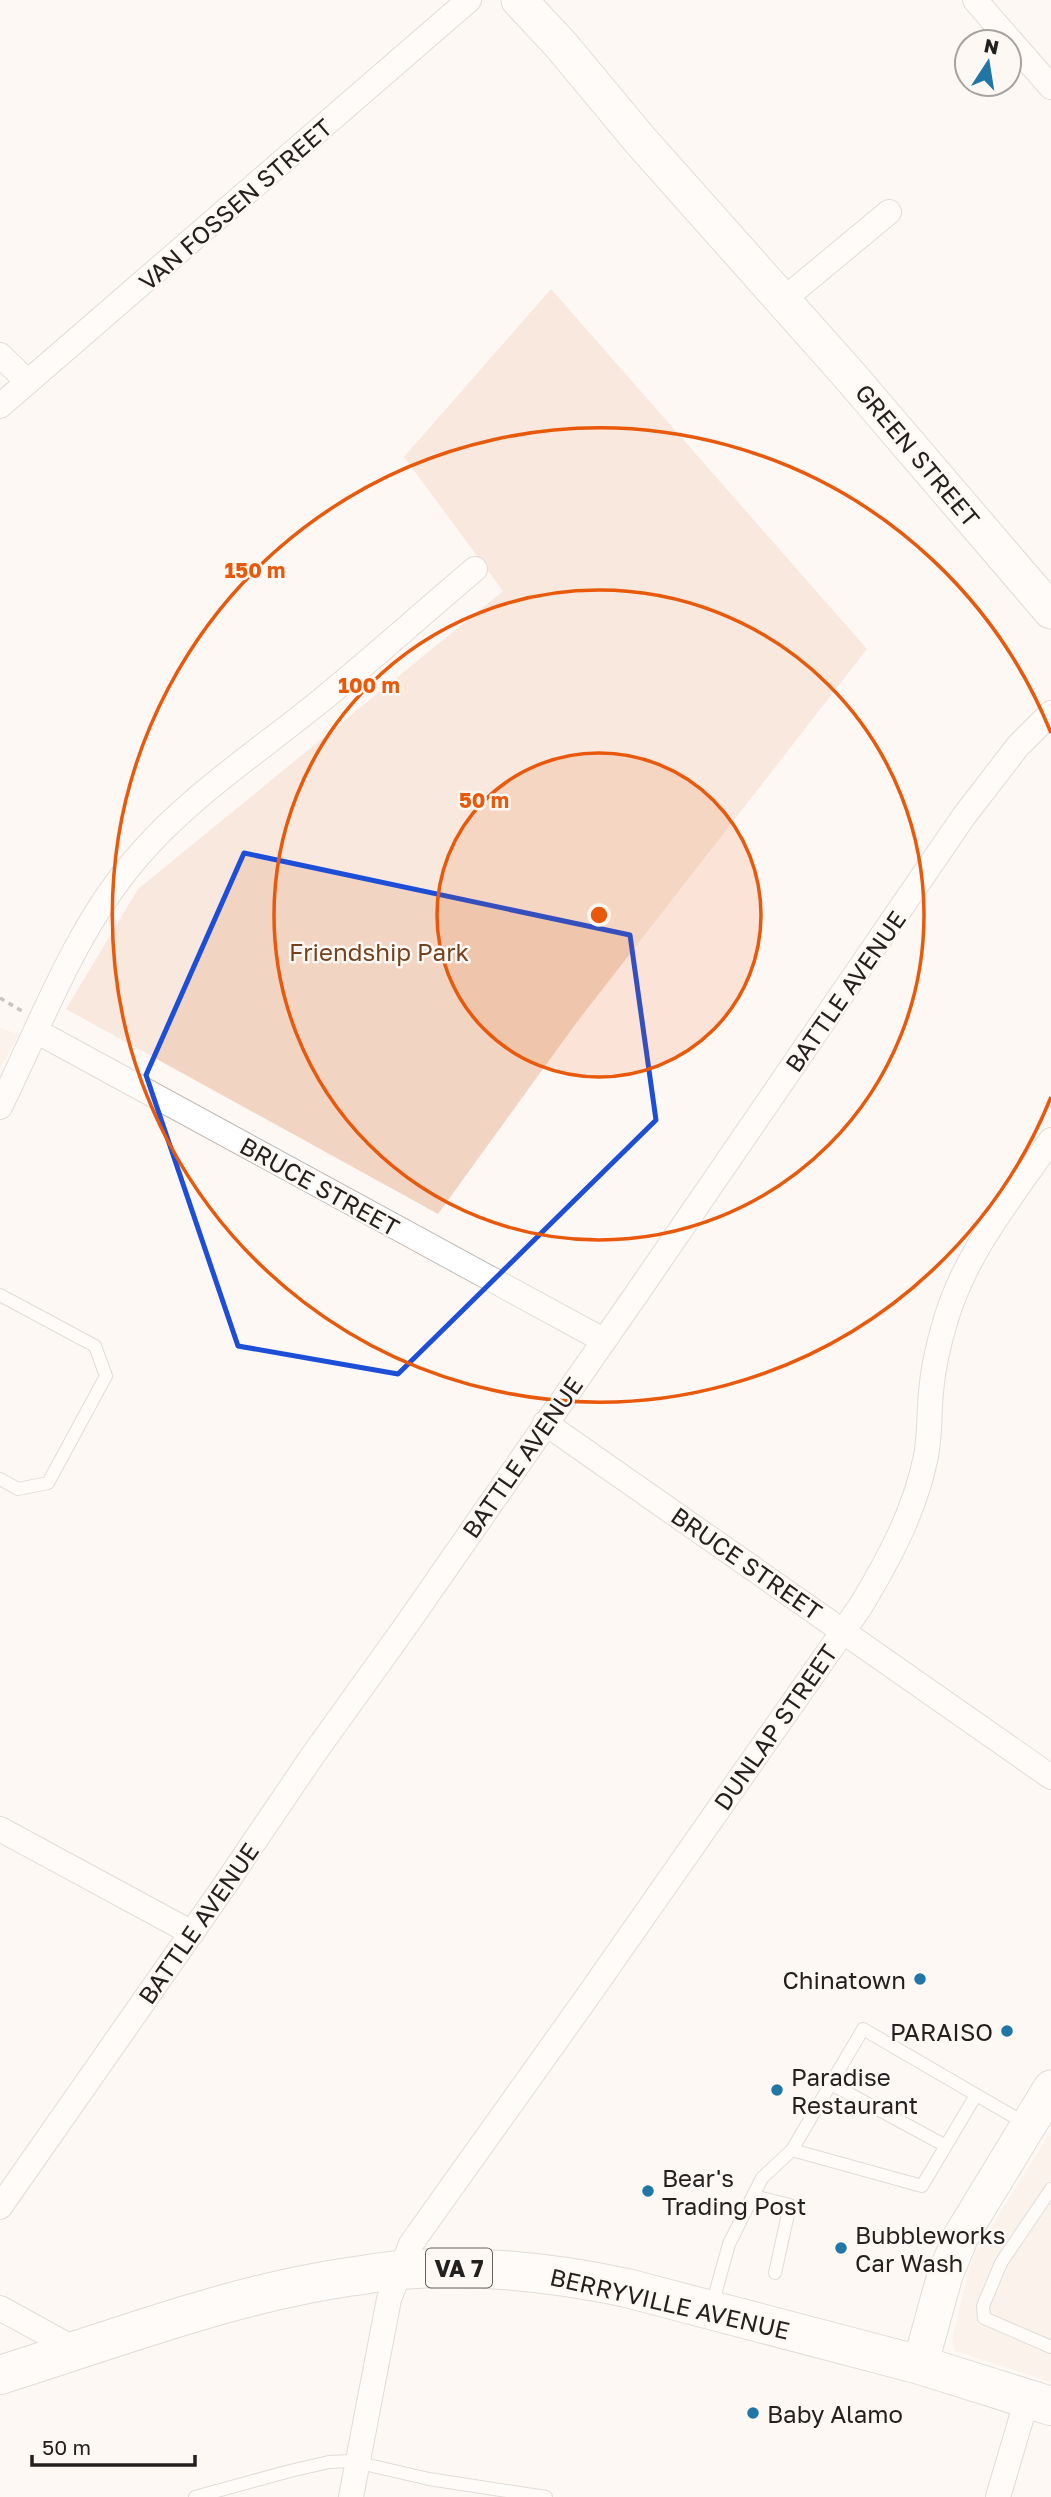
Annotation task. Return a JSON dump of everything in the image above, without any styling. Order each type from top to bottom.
[{"type":"main road","name":"BERRYVILLE AVENUE","points":[[0,2375],[243,2298],[314,2282],[399,2270],[476,2268],[522,2270],[578,2278],[920,2365],[1039,2403]]},
{"type":"street","name":"VAN FOSSEN STREET","points":[[0,407],[469,0]]},
{"type":"street","name":"GREEN STREET","points":[[519,0],[561,45],[640,140],[783,300],[1051,611]]},
{"type":"street","points":[[975,0],[1051,88]]},
{"type":"street","points":[[783,300],[889,212]]},
{"type":"street","points":[[0,355],[28,382]]},
{"type":"street","points":[[0,1107],[75,953],[106,900],[134,861],[218,780],[318,703],[475,569]]},
{"type":"street","name":"BATTLE AVENUE","points":[[0,2207],[313,1755],[405,1627],[971,806],[1018,746],[1051,713]]},
{"type":"street","name":"BRUCE STREET","points":[[36,1031],[603,1340]]},
{"type":"street","name":"DUNLAP STREET","points":[[351,2497],[388,2299],[411,2244],[590,1993],[860,1606],[885,1566],[919,1488],[927,1452],[936,1357],[958,1286],[977,1249],[1051,1139]]},
{"type":"street","name":"BRUCE STREET","points":[[545,1423],[1051,1777]]},
{"type":"street","points":[[0,1829],[192,1933]]},
{"type":"street","points":[[920,2365],[951,2256],[1039,2113]]},
{"type":"street","points":[[0,2308],[78,2351]]},
{"type":"street","points":[[998,2497],[1039,2403]]},
{"type":"lane","points":[[0,1295],[95,1346],[106,1376],[48,1483],[18,1489],[0,1479]]},
{"type":"lane","points":[[711,2310],[729,2244],[762,2178],[792,2150],[863,2029],[976,2095],[1039,2113]]},
{"type":"lane","points":[[831,2084],[946,2146]]},
{"type":"lane","points":[[792,2150],[922,2186],[976,2095]]},
{"type":"lane","points":[[1051,2189],[1001,2263],[983,2306],[984,2318],[1051,2347]]},
{"type":"lane","points":[[753,2196],[790,2205],[775,2273]]},
{"type":"lane","points":[[195,2497],[330,2462],[357,2462],[429,2479],[546,2497]]},
{"type":"highlighted area","points":[[244,853],[630,935],[656,1120],[398,1374],[238,1346],[146,1075]]},
{"type":"shaded area","points":[[0,1027],[19,1035],[0,1069]]},
{"type":"shaded area","points":[[1051,2131],[1051,2382],[955,2351],[952,2340],[974,2254]]},
{"type":"green space","name":"Friendship Park","points":[[551,289],[867,649],[577,1022],[438,1214],[66,1009],[138,889],[503,591],[404,457]]},
{"type":"place","name":"Chinatown","points":[[920,1979]]},
{"type":"place","name":"PARAISO","points":[[1007,2031]]},
{"type":"place","name":"Paradise Restaurant","points":[[777,2090]]},
{"type":"place","name":"Bear's Trading Post","points":[[648,2191]]},
{"type":"place","name":"Bubbleworks Car Wash","points":[[841,2248]]},
{"type":"place","name":"Baby Alamo","points":[[753,2413]]}]
